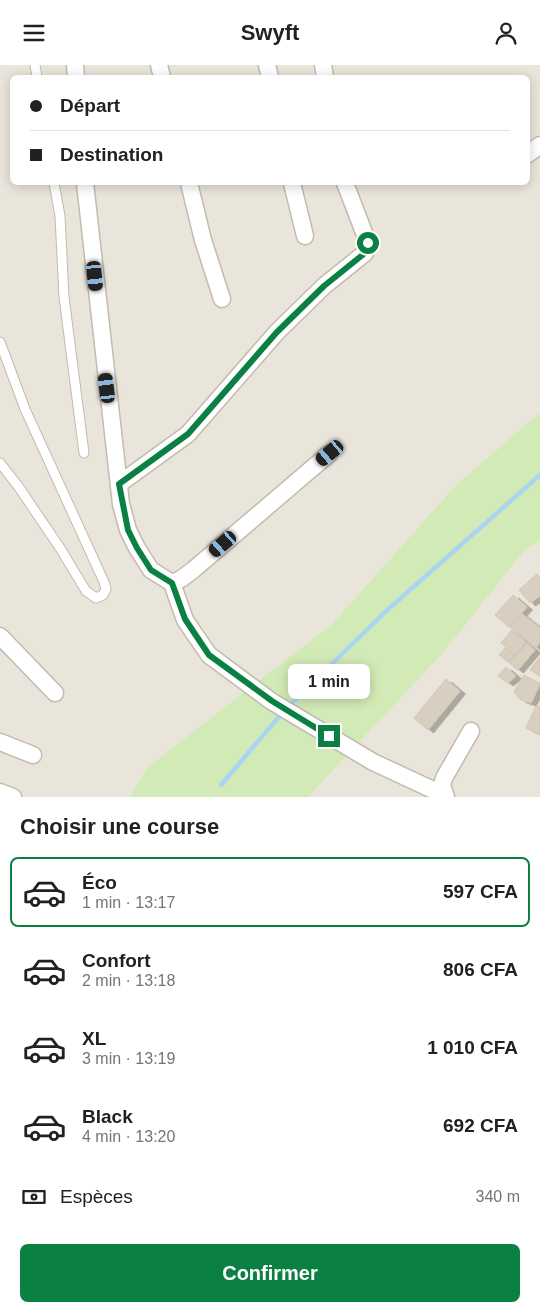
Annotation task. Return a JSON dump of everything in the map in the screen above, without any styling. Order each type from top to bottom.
[{"type":"street","points":[[85,185],[119,484],[128,530],[137,548],[151,570],[172,583],[185,619],[209,655],[272,701],[373,762],[445,796]]},
{"type":"street","points":[[189,185],[202,240],[222,299]]},
{"type":"street","points":[[292,185],[305,235]]},
{"type":"street","points":[[119,484],[188,434],[277,332],[324,286],[365,253],[368,243],[346,185]]},
{"type":"street","points":[[172,583],[193,570],[330,453]]},
{"type":"street","points":[[0,636],[55,693]]},
{"type":"street","points":[[445,796],[442,785],[444,778],[471,731]]},
{"type":"street","points":[[0,742],[33,755]]},
{"type":"street","points":[[0,792],[13,797]]},
{"type":"lane","points":[[54,185],[60,216],[64,297],[84,453]]},
{"type":"lane","points":[[0,342],[24,409],[104,582],[106,589],[103,595],[96,598],[86,591],[44,525],[0,463]]},
{"type":"shaded area","points":[[0,65],[540,65],[540,412],[456,485],[332,624],[149,767],[130,797],[0,797]]},
{"type":"shaded area","points":[[540,541],[540,797],[308,797],[443,653],[525,550]]},
{"type":"green space","points":[[540,412],[540,541],[525,550],[443,653],[308,797],[130,797],[148,767],[332,624],[456,485]]},
{"type":"building","points":[[537,574],[540,578],[540,596],[530,603],[519,590]]},
{"type":"building","points":[[513,595],[527,607],[509,627],[495,615]]},
{"type":"building","points":[[521,613],[540,628],[540,642],[536,648],[510,627]]},
{"type":"building","points":[[512,630],[526,642],[515,655],[501,643]]},
{"type":"building","points":[[527,643],[535,650],[518,670],[509,663]]},
{"type":"building","points":[[505,648],[515,656],[508,662],[499,655]]},
{"type":"building","points":[[540,657],[540,676],[530,670]]},
{"type":"building","points":[[506,667],[516,676],[508,683],[498,676]]},
{"type":"building","points":[[524,675],[540,684],[531,703],[521,700],[514,692]]},
{"type":"building","points":[[446,679],[460,691],[428,730],[414,718]]},
{"type":"building","points":[[536,706],[540,707],[540,734],[526,728]]},
{"type":"waterway","points":[[289,706],[384,613],[540,475]]},
{"type":"waterway","points":[[221,785],[283,712]]},
{"type":"route","points":[[329,736],[272,701],[209,655],[185,619],[172,583],[151,570],[137,548],[128,530],[121,504],[119,484],[188,434],[277,332],[324,286],[365,253],[368,249],[368,243]]}]
